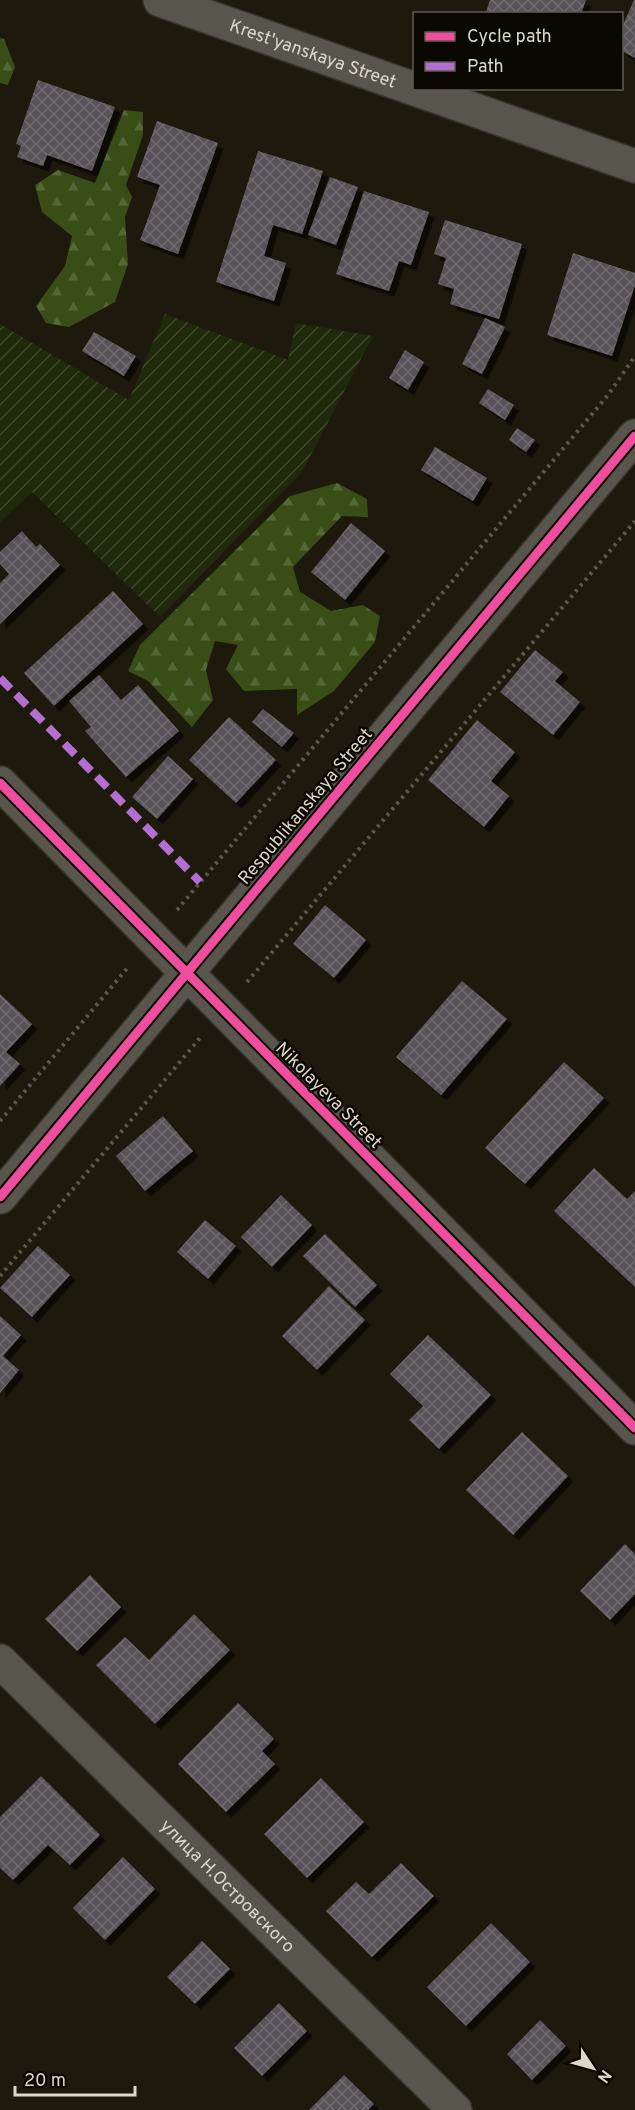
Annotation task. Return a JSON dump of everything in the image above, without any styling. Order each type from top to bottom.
[{"type":"street","name":"Krest'yanskaya Street","points":[[160,0],[413,88]]},
{"type":"street","name":"Krest'yanskaya Street","points":[[418,90],[635,166]]},
{"type":"street","name":"Respublikanskaya Street","points":[[0,1197],[635,436]]},
{"type":"street","name":"Nikolayeva Street","points":[[0,783],[635,1428]]},
{"type":"street","name":"улица Н.Островского","points":[[0,1661],[455,2110]]},
{"type":"path","points":[[0,1121],[608,395],[635,356]]},
{"type":"path","points":[[0,1276],[635,521]]},
{"type":"green space","points":[[0,38],[4,39],[15,67],[8,85],[0,83]]},
{"type":"green space","points":[[124,110],[143,112],[143,135],[126,185],[132,197],[125,217],[128,264],[115,302],[69,327],[46,323],[36,306],[65,266],[72,236],[42,212],[35,185],[58,170],[95,183]]},
{"type":"green space","points":[[165,314],[288,360],[296,323],[373,336],[302,472],[160,617],[32,492],[0,522],[0,324],[129,400]]},
{"type":"green space","points":[[337,483],[367,499],[368,517],[342,516],[293,567],[300,592],[331,611],[363,605],[380,616],[375,642],[334,691],[297,715],[297,689],[244,691],[226,669],[238,645],[215,641],[206,670],[213,700],[192,727],[148,681],[128,671],[140,645],[290,496]]},
{"type":"building","points":[[490,0],[586,0],[582,12],[486,12]]},
{"type":"building","points":[[635,0],[635,58],[623,52],[623,25]]},
{"type":"building","points":[[38,80],[115,107],[92,171],[47,155],[43,166],[17,157],[21,146],[16,144]]},
{"type":"building","points":[[157,121],[218,143],[178,254],[140,240],[160,185],[137,177]]},
{"type":"building","points":[[258,151],[323,171],[302,234],[273,225],[264,256],[286,263],[274,301],[216,282]]},
{"type":"building","points":[[330,177],[358,187],[336,245],[308,235]]},
{"type":"building","points":[[364,191],[429,212],[411,265],[399,261],[389,291],[336,274]]},
{"type":"building","points":[[445,220],[522,244],[499,319],[450,304],[454,289],[438,284],[446,258],[434,254]]},
{"type":"building","points":[[573,253],[635,273],[635,285],[612,356],[547,335]]},
{"type":"building","points":[[485,318],[505,327],[482,374],[462,364]]},
{"type":"building","points":[[94,332],[136,356],[124,376],[82,351]]},
{"type":"building","points":[[405,350],[424,362],[408,390],[389,378]]},
{"type":"building","points":[[488,389],[514,405],[505,420],[479,403]]},
{"type":"building","points":[[517,428],[535,440],[526,452],[509,440]]},
{"type":"building","points":[[435,447],[487,478],[473,501],[421,470]]},
{"type":"building","points":[[351,523],[385,551],[345,600],[311,572]]},
{"type":"building","points":[[22,531],[36,547],[40,544],[60,565],[0,624],[0,583],[9,574],[0,564],[0,552]]},
{"type":"building","points":[[113,591],[143,624],[54,706],[24,673]]},
{"type":"building","points":[[535,650],[563,672],[555,681],[580,702],[553,735],[500,692]]},
{"type":"building","points":[[99,675],[121,700],[138,685],[179,731],[126,777],[85,731],[91,727],[69,701]]},
{"type":"building","points":[[263,709],[294,733],[282,747],[252,722]]},
{"type":"building","points":[[229,717],[276,760],[236,803],[189,760]]},
{"type":"building","points":[[477,720],[515,752],[491,781],[509,796],[484,827],[428,780]]},
{"type":"building","points":[[168,756],[193,779],[157,819],[132,797]]},
{"type":"building","points":[[325,905],[366,940],[334,978],[293,944]]},
{"type":"building","points":[[462,981],[507,1019],[441,1095],[396,1057]]},
{"type":"building","points":[[0,994],[32,1024],[6,1052],[20,1064],[0,1086]]},
{"type":"building","points":[[564,1062],[604,1098],[525,1184],[485,1148]]},
{"type":"building","points":[[163,1116],[193,1151],[145,1191],[116,1156]]},
{"type":"building","points":[[594,1168],[627,1199],[635,1191],[635,1287],[554,1211]]},
{"type":"building","points":[[281,1195],[312,1225],[272,1267],[241,1237]]},
{"type":"building","points":[[205,1220],[236,1246],[208,1279],[177,1252]]},
{"type":"building","points":[[325,1234],[377,1285],[355,1307],[303,1256]]},
{"type":"building","points":[[38,1246],[70,1275],[32,1317],[0,1288]]},
{"type":"building","points":[[329,1286],[365,1320],[317,1370],[282,1336]]},
{"type":"building","points":[[0,1316],[21,1335],[3,1356],[19,1370],[0,1393]]},
{"type":"building","points":[[428,1335],[491,1395],[439,1449],[409,1420],[423,1406],[390,1374]]},
{"type":"building","points":[[522,1432],[568,1476],[513,1535],[466,1490]]},
{"type":"building","points":[[625,1544],[635,1554],[635,1594],[610,1620],[580,1591]]},
{"type":"building","points":[[90,1575],[121,1607],[77,1651],[45,1619]]},
{"type":"building","points":[[194,1614],[230,1650],[155,1724],[96,1665],[125,1637],[149,1660]]},
{"type":"building","points":[[238,1703],[274,1739],[262,1751],[275,1764],[226,1812],[178,1764]]},
{"type":"building","points":[[41,1776],[100,1835],[70,1865],[48,1845],[13,1880],[0,1868],[0,1817]]},
{"type":"building","points":[[321,1778],[364,1822],[307,1878],[264,1834]]},
{"type":"building","points":[[123,1857],[155,1889],[105,1940],[73,1908]]},
{"type":"building","points":[[401,1863],[434,1896],[372,1957],[326,1911],[356,1882],[369,1894]]},
{"type":"building","points":[[491,1923],[530,1962],[466,2026],[427,1987]]},
{"type":"building","points":[[202,1941],[230,1969],[195,2004],[167,1977]]},
{"type":"building","points":[[279,2003],[307,2031],[262,2076],[234,2048]]},
{"type":"building","points":[[540,2020],[566,2046],[532,2080],[507,2054]]},
{"type":"building","points":[[344,2075],[374,2104],[368,2110],[309,2110]]},
{"type":"marked path","points":[[0,678],[200,882]]},
{"type":"cycle path","points":[[0,1197],[635,436]]},
{"type":"cycle path","points":[[0,783],[635,1428]]}]
